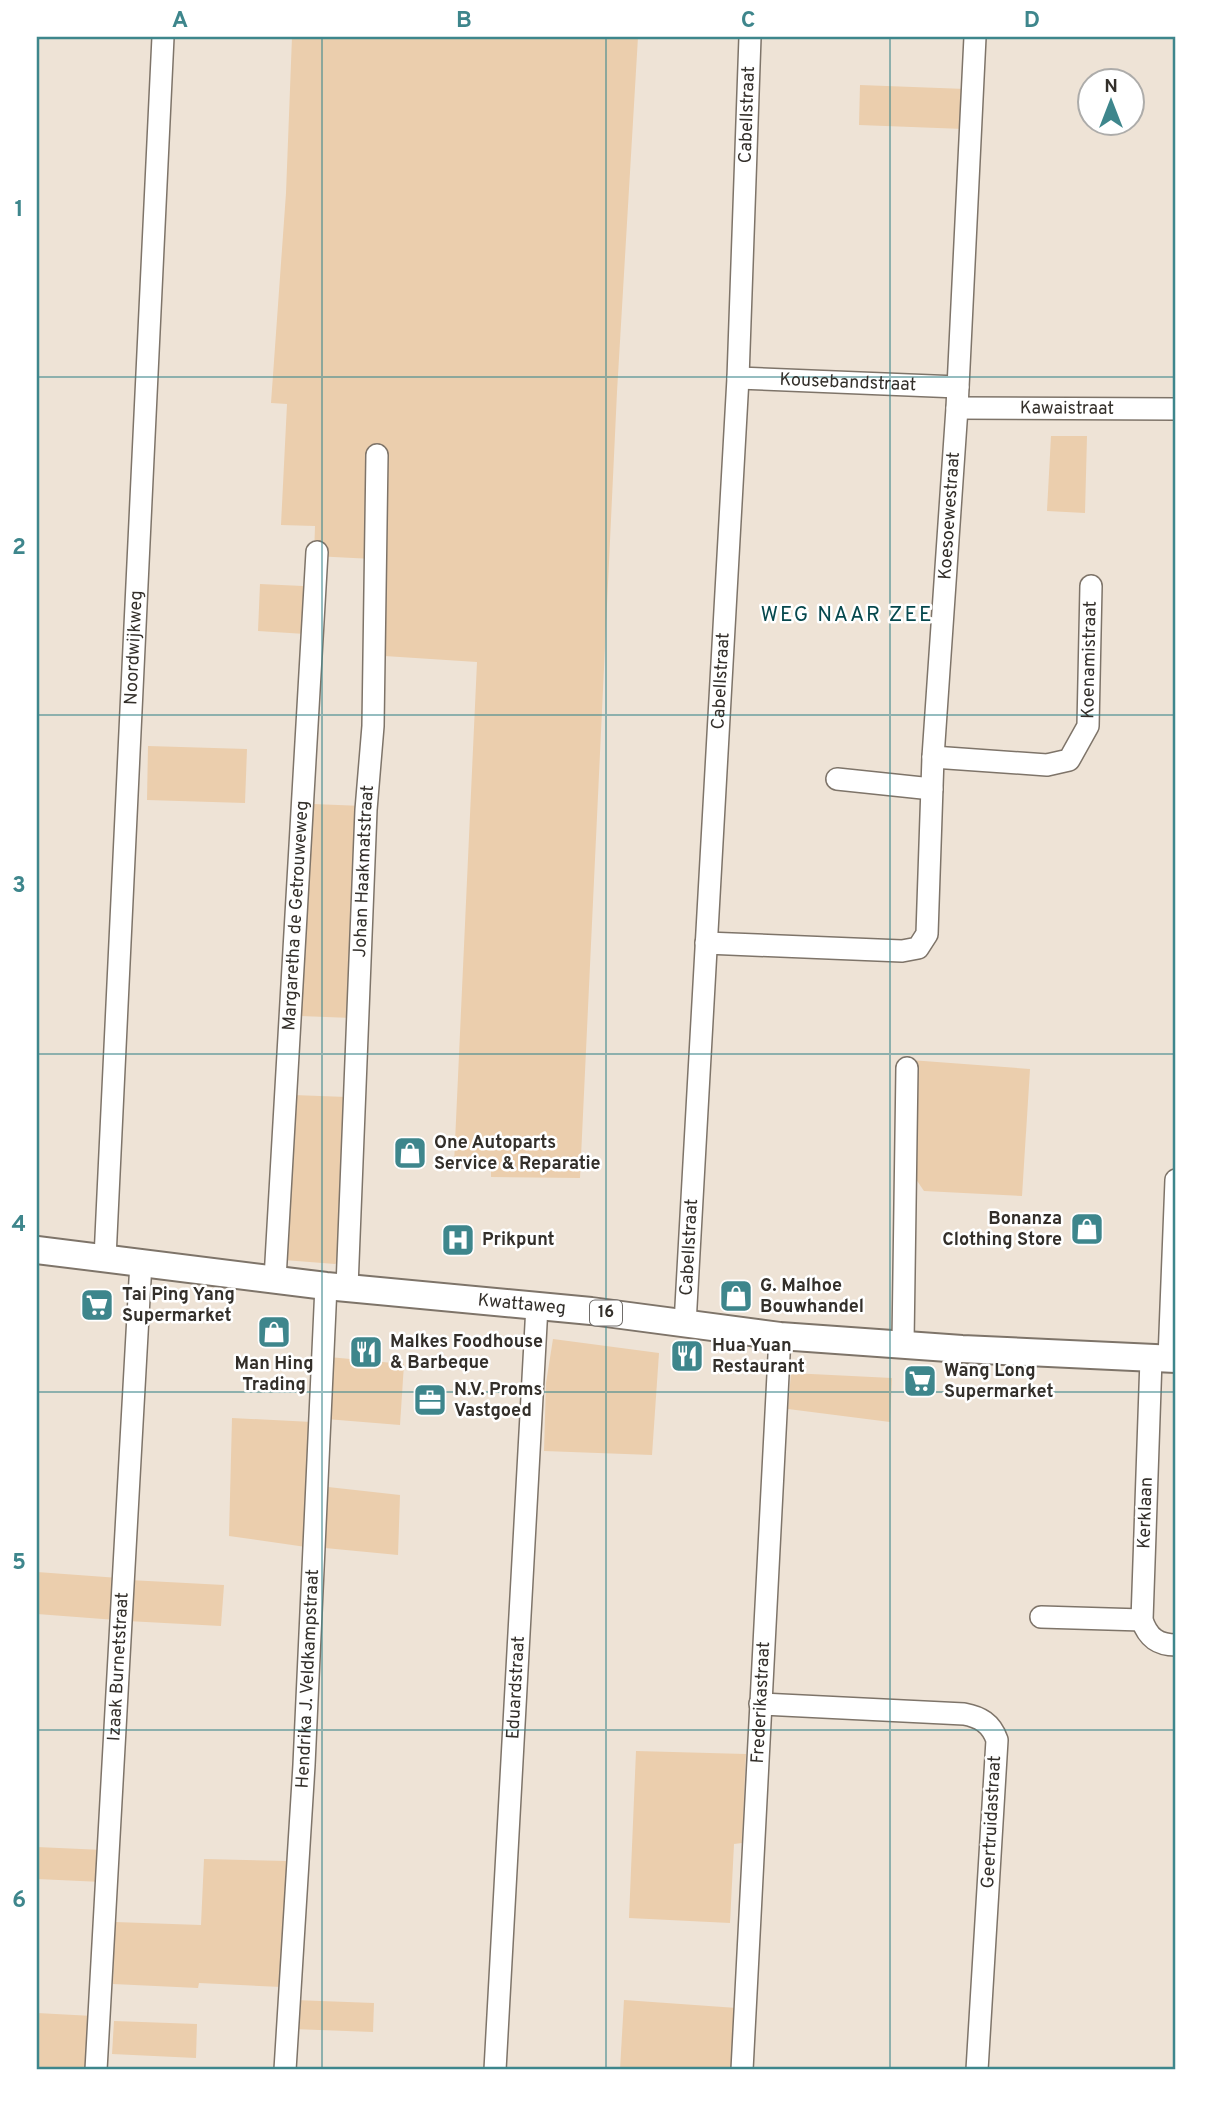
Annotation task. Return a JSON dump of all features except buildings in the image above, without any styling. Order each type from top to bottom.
[{"type":"main road","name":"Kwattaweg","points":[[37,1250],[337,1287],[537,1306],[780,1336],[903,1342],[962,1349],[1166,1359]]},
{"type":"street","name":"Noordwijkweg","points":[[105,1258],[163,37]]},
{"type":"street","name":"Cabellstraat","points":[[685,1324],[738,378],[750,37]]},
{"type":"street","name":"Koesoewestraat","points":[[706,943],[902,951],[918,948],[927,934],[933,757],[957,408],[975,37]]},
{"type":"street","name":"Kousebandstraat","points":[[738,378],[958,387]]},
{"type":"street","name":"Kawaistraat","points":[[957,408],[1176,409]]},
{"type":"street","name":"Johan Haakmatstraat","points":[[337,1287],[373,726],[377,455]]},
{"type":"street","name":"Margaretha de Getrouweweg","points":[[275,1279],[317,552]]},
{"type":"street","name":"Koenamistraat","points":[[933,757],[1047,765],[1069,760],[1088,726],[1091,586]]},
{"type":"street","points":[[836,779],[932,789]]},
{"type":"street","points":[[903,1342],[907,1068]]},
{"type":"street","name":"Kerklaan","points":[[1142,1620],[1166,1359],[1176,1180]]},
{"type":"street","name":"Izaak Burnetstraat","points":[[96,2070],[141,1262]]},
{"type":"street","name":"Hendrika J. Veldkampstraat","points":[[285,2070],[337,1287]]},
{"type":"street","name":"Eduardstraat","points":[[495,2070],[537,1306]]},
{"type":"street","name":"Frederikastraat","points":[[742,2070],[780,1336]]},
{"type":"street","points":[[1041,1617],[1142,1620],[1146,1632],[1156,1642],[1176,1645]]},
{"type":"street","name":"Geertruidastraat","points":[[760,1704],[964,1714],[977,1717],[993,1730],[997,1740],[977,2070]]},
{"type":"shaded area","points":[[292,37],[638,37],[617,392],[580,1178],[491,1177],[491,1167],[454,1164],[477,662],[369,655],[373,559],[314,556],[315,526],[281,525],[287,404],[271,403],[286,193]]},
{"type":"shaded area","points":[[860,85],[966,89],[964,129],[859,125]]},
{"type":"shaded area","points":[[1051,436],[1087,436],[1085,513],[1047,511]]},
{"type":"shaded area","points":[[260,584],[324,587],[321,635],[258,631]]},
{"type":"shaded area","points":[[148,746],[247,749],[245,803],[147,800]]},
{"type":"shaded area","points":[[313,804],[363,806],[352,1018],[300,1016]]},
{"type":"shaded area","points":[[910,1060],[1030,1069],[1022,1196],[924,1191],[909,1169]]},
{"type":"shaded area","points":[[293,1095],[347,1097],[341,1260],[335,1264],[284,1260]]},
{"type":"shaded area","points":[[553,1339],[659,1353],[652,1455],[544,1451],[546,1383]]},
{"type":"shaded area","points":[[329,1357],[404,1364],[400,1425],[326,1419]]},
{"type":"shaded area","points":[[791,1373],[892,1378],[890,1422],[788,1409]]},
{"type":"shaded area","points":[[232,1418],[312,1422],[306,1547],[229,1536]]},
{"type":"shaded area","points":[[328,1487],[400,1495],[398,1555],[325,1548]]},
{"type":"shaded area","points":[[37,1572],[119,1578],[116,1620],[37,1614]]},
{"type":"shaded area","points":[[129,1580],[224,1585],[221,1626],[127,1621]]},
{"type":"shaded area","points":[[636,1751],[746,1754],[742,1843],[734,1844],[730,1923],[629,1918]]},
{"type":"shaded area","points":[[37,1847],[103,1850],[102,1882],[37,1879]]},
{"type":"shaded area","points":[[204,1859],[288,1861],[281,1987],[199,1983],[198,1988],[113,1984],[115,1922],[201,1925]]},
{"type":"shaded area","points":[[294,2000],[374,2003],[373,2032],[293,2029]]},
{"type":"shaded area","points":[[624,2000],[737,2008],[734,2070],[620,2070]]},
{"type":"shaded area","points":[[37,2013],[93,2016],[90,2070],[37,2070]]},
{"type":"shaded area","points":[[114,2021],[197,2024],[196,2058],[112,2054]]},
{"type":"place","name":"One Autoparts Service & Reparatie","points":[[410,1153]]},
{"type":"place","name":"Bonanza Clothing Store","points":[[1087,1229]]},
{"type":"place","name":"Prikpunt","points":[[458,1240]]},
{"type":"place","name":"G. Malhoe Bouwhandel","points":[[736,1296]]},
{"type":"place","name":"Tai Ping Yang Supermarket","points":[[97,1305]]},
{"type":"place","name":"Man Hing Trading","points":[[274,1332]]},
{"type":"place","name":"Malkes Foodhouse & Barbeque","points":[[366,1352]]},
{"type":"place","name":"Hua Yuan Restaurant","points":[[687,1356]]},
{"type":"place","name":"Wang Long Supermarket","points":[[920,1381]]},
{"type":"place","name":"N.V. Proms Vastgoed","points":[[430,1400]]},
{"type":"district","name":"WEG NAAR ZEE","points":[[847,615]]}]
